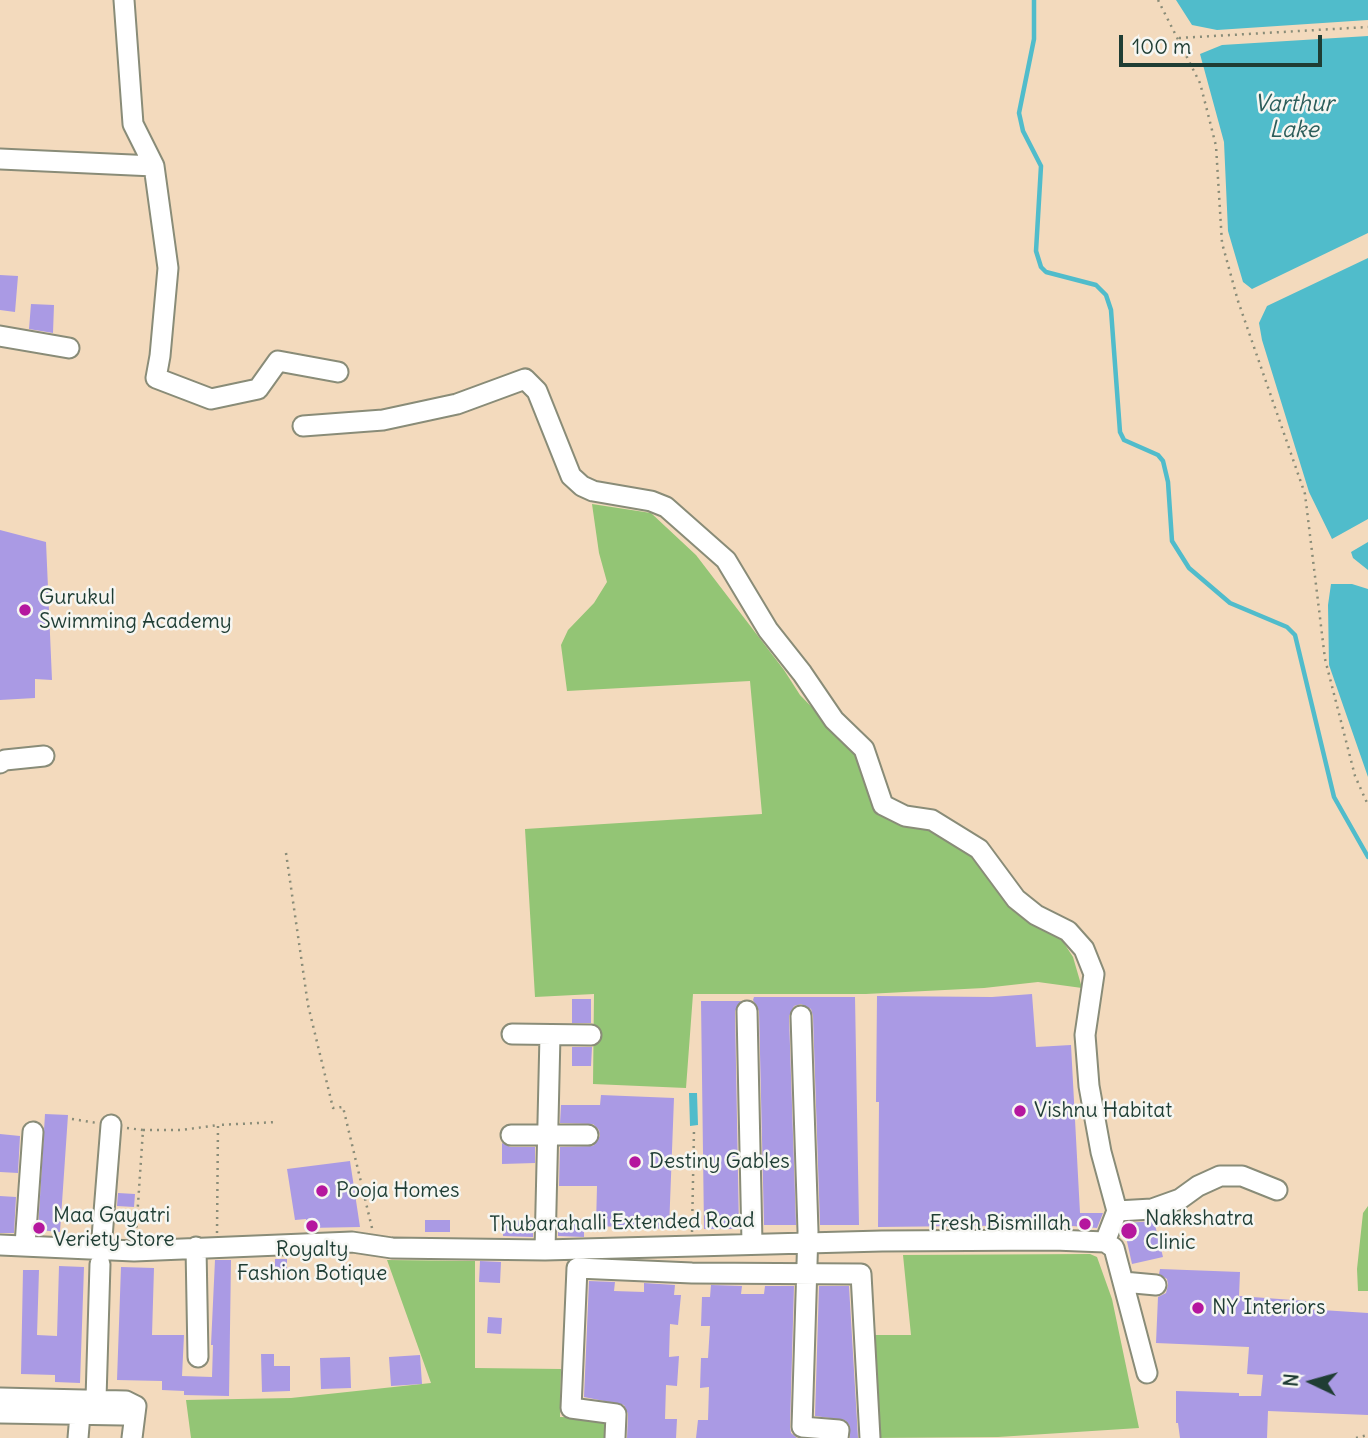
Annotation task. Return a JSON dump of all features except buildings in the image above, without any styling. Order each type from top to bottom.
[{"type":"street","points":[[124,0],[133,124],[154,166],[168,268],[156,378],[211,399],[258,389],[278,360],[338,372]]},
{"type":"street","points":[[0,159],[154,166]]},
{"type":"street","points":[[0,336],[69,348]]},
{"type":"street","points":[[303,426],[395,418],[457,404],[525,379],[537,391],[571,476],[582,486],[593,491],[651,501],[666,507],[726,560],[768,630],[834,720],[864,748],[883,805],[905,816],[932,820],[979,849],[1016,899],[1036,915],[1068,931],[1084,949],[1094,974],[1085,1035],[1089,1086],[1101,1152],[1117,1211],[1105,1242],[1114,1248],[1147,1373]]},
{"type":"street","points":[[0,763],[5,760],[44,756]]},
{"type":"street","points":[[747,1011],[752,1243]]},
{"type":"street","points":[[801,1016],[808,1243],[802,1427],[839,1430],[838,1438]]},
{"type":"street","points":[[512,1034],[591,1035]]},
{"type":"street","points":[[545,1250],[550,1035]]},
{"type":"street","points":[[96,1399],[101,1257],[111,1125]]},
{"type":"street","points":[[24,1245],[33,1132]]},
{"type":"street","points":[[510,1135],[588,1135]]},
{"type":"street","points":[[1117,1211],[1152,1209],[1180,1199],[1198,1186],[1220,1177],[1242,1176],[1277,1190]]},
{"type":"street","name":"Thubarahalli Extended Road","points":[[0,1245],[24,1245],[101,1257],[134,1251],[196,1247],[352,1242],[392,1248],[545,1250],[752,1243],[1042,1240],[1105,1242]]},
{"type":"street","points":[[687,1246],[688,1273]]},
{"type":"street","points":[[196,1247],[198,1357]]},
{"type":"street","points":[[615,1438],[616,1414],[571,1408],[577,1268],[688,1273],[861,1274],[870,1438]]},
{"type":"street","points":[[1123,1282],[1156,1285]]},
{"type":"street","points":[[3,1405],[96,1399],[126,1401],[136,1406]]},
{"type":"street","points":[[3,1405],[80,1414],[123,1415],[136,1406]]},
{"type":"street","points":[[132,1437],[136,1406]]},
{"type":"street","points":[[78,1438],[80,1414]]},
{"type":"path","points":[[1158,0],[1200,83],[1216,146],[1222,243],[1238,301],[1306,494],[1325,659],[1352,765],[1368,805]]},
{"type":"path","points":[[1178,38],[1368,27]]},
{"type":"path","points":[[286,853],[308,1005],[333,1108],[343,1107],[372,1228],[373,1245]]},
{"type":"path","points":[[72,1119],[143,1130],[182,1130],[277,1122]]},
{"type":"path","points":[[217,1247],[218,1125]]},
{"type":"path","points":[[134,1251],[143,1130]]},
{"type":"path","points":[[687,1246],[694,1130]]},
{"type":"path","points":[[1356,1438],[1368,1435]]},
{"type":"green space","points":[[592,504],[651,513],[696,555],[800,695],[858,755],[878,813],[901,825],[927,828],[972,857],[1008,903],[1060,937],[1073,957],[1082,988],[1038,982],[984,988],[866,994],[693,994],[686,1088],[593,1084],[594,994],[535,997],[525,829],[762,814],[750,681],[567,691],[561,645],[568,630],[594,603],[607,582],[599,553]]},
{"type":"green space","points":[[1368,1206],[1368,1291],[1358,1291],[1357,1269],[1363,1213]]},
{"type":"green space","points":[[1090,1254],[1097,1257],[1112,1299],[1139,1428],[998,1437],[871,1438],[863,1335],[911,1335],[903,1255]]},
{"type":"green space","points":[[387,1260],[475,1261],[475,1368],[561,1369],[560,1417],[608,1418],[608,1438],[191,1438],[186,1400],[291,1398],[431,1383]]},
{"type":"water","name":"Varthur Lake","points":[[1176,0],[1368,0],[1368,20],[1217,30],[1192,25]]},
{"type":"water","name":"Varthur Lake","points":[[1368,36],[1368,233],[1252,289],[1243,282],[1228,231],[1224,142],[1200,54],[1222,45]]},
{"type":"water","points":[[1368,258],[1368,519],[1332,539],[1309,492],[1259,323],[1267,306]]},
{"type":"water","points":[[1368,542],[1368,570],[1353,558],[1351,552]]},
{"type":"water","points":[[1331,584],[1352,584],[1368,589],[1368,777],[1329,665],[1328,605]]},
{"type":"water","points":[[689,1093],[697,1093],[698,1125],[690,1126]]},
{"type":"waterway","points":[[1034,0],[1034,39],[1019,113],[1023,131],[1041,166],[1036,251],[1041,267],[1046,272],[1096,285],[1106,295],[1111,310],[1120,432],[1124,440],[1158,455],[1163,461],[1168,482],[1172,541],[1189,568],[1230,603],[1287,627],[1295,635],[1334,797],[1368,857]]},
{"type":"place","name":"Gurukul Swimming Academy","points":[[25,610]]},
{"type":"place","name":"Vishnu Habitat","points":[[1020,1111]]},
{"type":"place","name":"Destiny Gables","points":[[635,1162]]},
{"type":"place","name":"Pooja Homes","points":[[322,1191]]},
{"type":"place","name":"Fresh Bismillah","points":[[1085,1224]]},
{"type":"place","name":"Royalty Fashion Botique","points":[[312,1226]]},
{"type":"place","name":"Maa Gayatri Veriety Store","points":[[39,1228]]},
{"type":"place","name":"Nakkshatra Clinic","points":[[1129,1231]]},
{"type":"place","name":"NY Interiors","points":[[1198,1308]]}]
